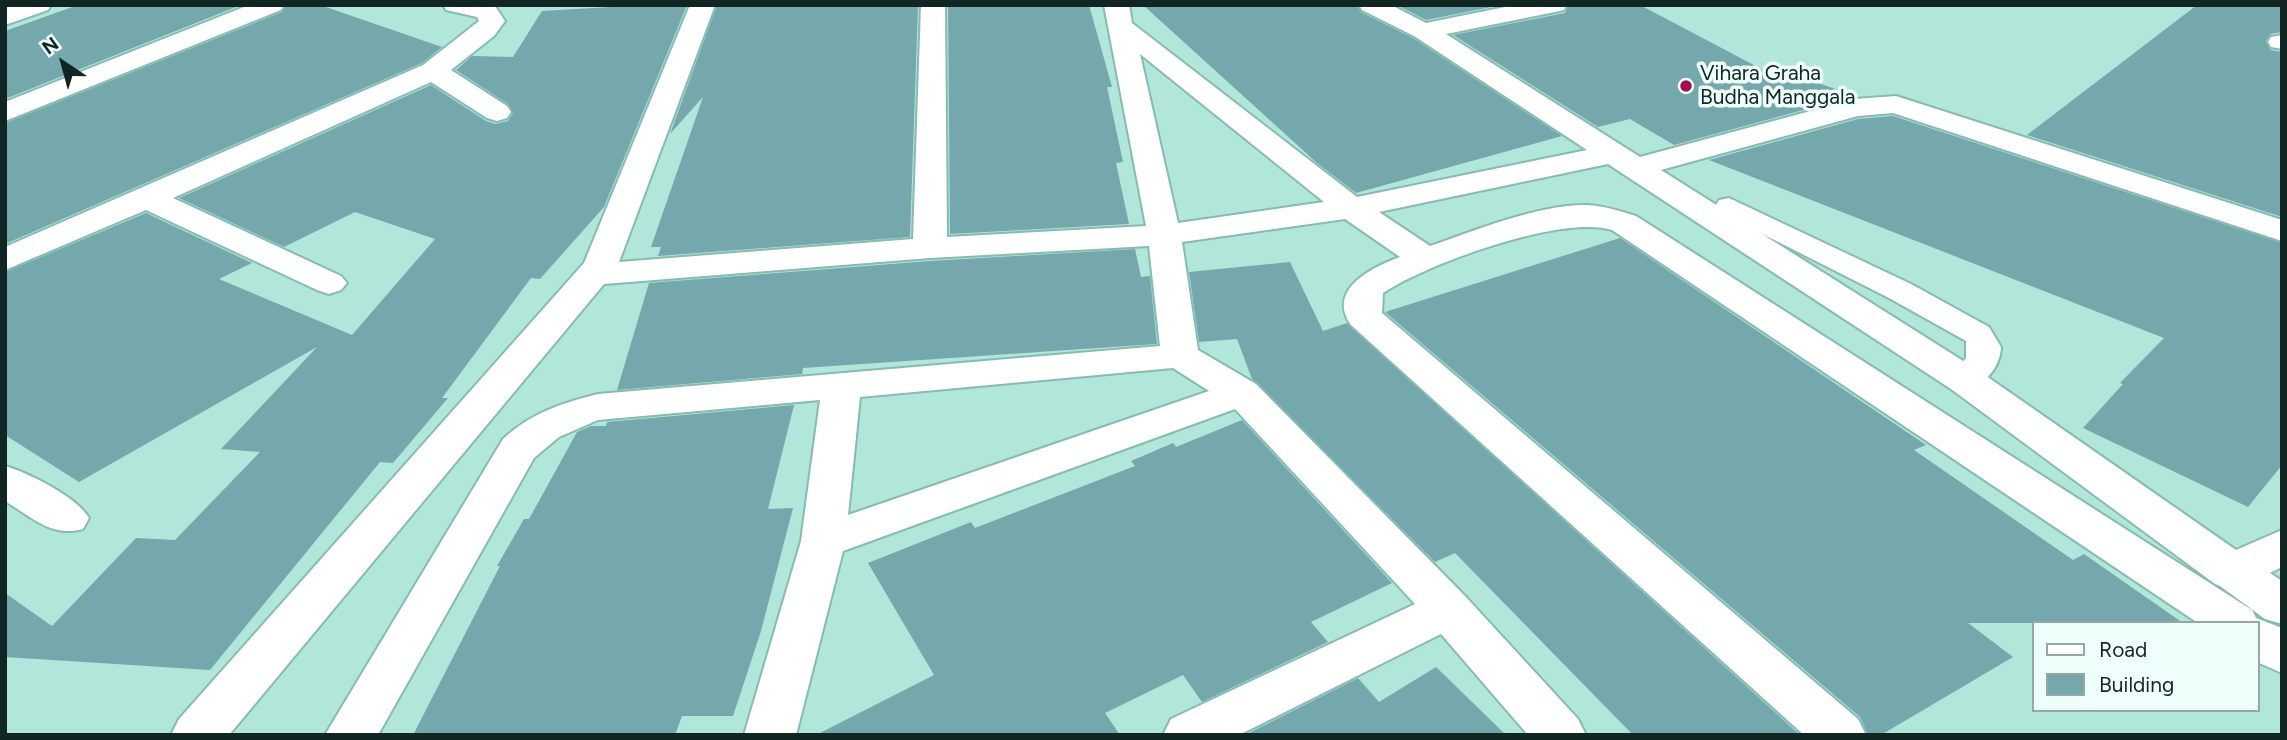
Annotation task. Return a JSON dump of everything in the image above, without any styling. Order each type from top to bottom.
[{"type":"street","points":[[5,17],[39,5]]},
{"type":"street","points":[[5,112],[272,5]]},
{"type":"street","points":[[5,260],[433,71],[485,31],[492,21],[486,11],[455,5]]},
{"type":"street","points":[[197,735],[600,266],[703,5]]},
{"type":"street","points":[[930,248],[933,5]]},
{"type":"street","points":[[1371,5],[1423,31],[1965,380],[2282,606]]},
{"type":"street","points":[[1423,31],[1555,5]]},
{"type":"street","points":[[1119,16],[1351,208],[1425,258]]},
{"type":"street","points":[[1119,16],[1164,235],[1180,356]]},
{"type":"street","points":[[433,71],[497,112]]},
{"type":"street","points":[[593,274],[930,248],[1164,235],[1351,208],[1622,161],[1877,104],[1896,105],[2282,231]]},
{"type":"street","points":[[145,197],[329,283]]},
{"type":"street","points":[[1840,735],[1364,317],[1363,295],[1370,285],[1425,258],[1568,216],[1600,215],[1624,223],[2232,621]]},
{"type":"street","points":[[351,735],[517,449],[553,421],[598,407],[1180,356],[1242,393],[1448,609],[1560,735]]},
{"type":"street","points":[[770,735],[823,541],[842,387]]},
{"type":"street","points":[[823,541],[1242,393]]},
{"type":"street","points":[[5,481],[67,518]]},
{"type":"street","points":[[2231,572],[2282,547]]},
{"type":"street","points":[[1189,735],[1448,609]]},
{"type":"street","points":[[2259,639],[2282,653]]},
{"type":"lane","points":[[1729,206],[1900,290],[1978,334],[1986,343],[1986,352],[1965,380]]},
{"type":"building","points":[[78,5],[241,5],[5,99],[5,31]]},
{"type":"building","points":[[286,5],[320,5],[442,47],[422,63],[5,244],[5,123],[282,12]]},
{"type":"building","points":[[687,5],[604,207],[540,279],[531,278],[442,398],[448,398],[393,463],[380,462],[210,670],[5,657],[5,593],[52,626],[136,538],[175,540],[260,452],[221,449],[317,347],[79,482],[5,435],[5,272],[146,213],[252,263],[219,279],[352,335],[435,239],[355,212],[284,247],[179,198],[431,85],[486,121],[496,124],[508,121],[513,113],[508,104],[456,70],[472,56],[513,57],[542,11]]},
{"type":"building","points":[[717,5],[918,5],[910,237],[658,256],[661,247],[651,247],[703,97],[670,134]]},
{"type":"building","points":[[948,5],[1089,5],[1112,87],[1107,87],[1123,162],[1116,163],[1129,224],[950,234]]},
{"type":"building","points":[[1143,5],[1357,5],[1361,12],[1413,38],[1562,136],[1356,193],[1317,163]]},
{"type":"building","points":[[1397,5],[1501,5],[1426,20]]},
{"type":"building","name":"Vihara Graha Budha Manggala","points":[[1569,5],[1640,5],[1769,73],[1781,70],[1855,96],[1674,145],[1630,119],[1598,127],[1453,35],[1565,13]]},
{"type":"building","points":[[2197,5],[2282,5],[2282,32],[2271,34],[2266,41],[2271,50],[2282,52],[2282,217],[2027,135]]},
{"type":"building","points":[[1893,116],[2282,243],[2282,465],[2248,507],[2083,428],[2123,384],[2120,383],[2164,338],[1709,160],[1858,119]]},
{"type":"building","points":[[1620,238],[1926,445],[1914,450],[2073,560],[2084,554],[2180,621],[1968,623],[2013,657],[1881,735],[1868,735],[1860,717],[1385,312]]},
{"type":"building","points":[[1135,249],[1141,277],[1150,276],[1157,344],[803,368],[802,374],[617,390],[649,283],[930,261]]},
{"type":"building","points":[[1290,262],[1323,331],[1347,323],[1800,735],[1633,735],[1455,553],[1435,562],[1252,379],[1237,339],[1199,342],[1189,272]]},
{"type":"building","points":[[794,405],[768,509],[793,508],[761,631],[733,716],[682,716],[675,735],[413,735],[500,566],[497,566],[524,519],[529,519],[577,432],[591,426],[606,426],[607,422]]},
{"type":"building","points":[[1242,420],[1392,583],[1311,622],[1328,642],[1202,702],[1183,675],[1105,713],[1120,735],[816,735],[934,675],[868,563],[971,522],[975,528],[1135,466],[1131,461],[1173,443],[1176,447]]},
{"type":"building","points":[[1436,667],[1506,735],[1245,735],[1358,678],[1379,702]]},
{"type":"place","name":"Vihara Graha Budha Manggala","points":[[1686,86]]}]
